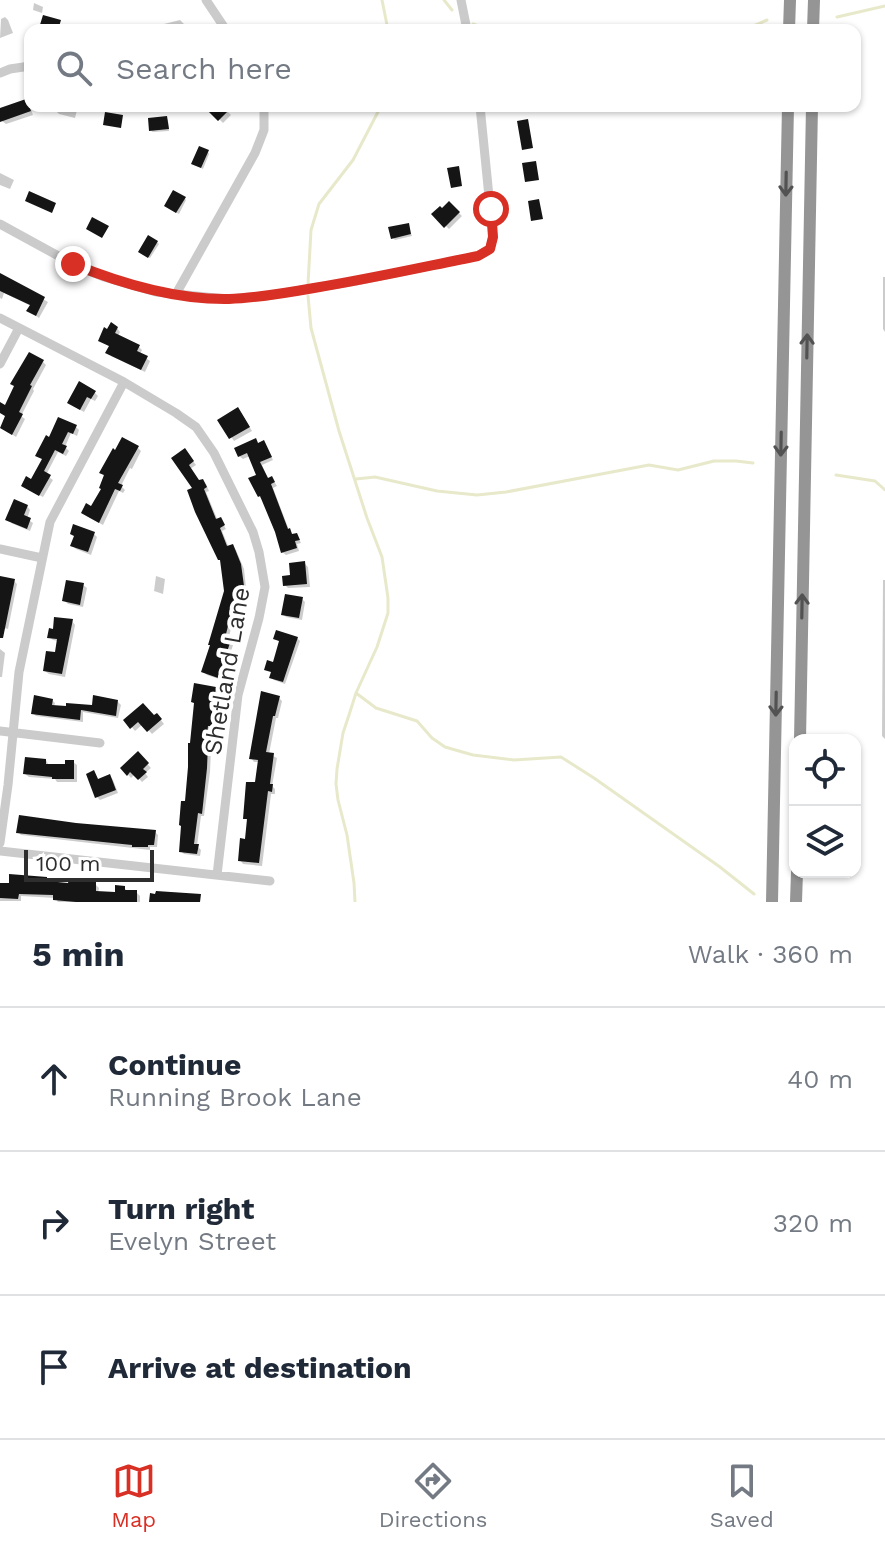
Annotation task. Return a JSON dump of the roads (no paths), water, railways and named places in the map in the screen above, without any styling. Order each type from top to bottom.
[{"type":"highway","points":[[789,24],[790,0]]},
{"type":"highway","points":[[813,24],[814,0]]},
{"type":"highway","points":[[772,902],[788,112]]},
{"type":"highway","points":[[800,734],[812,112]]},
{"type":"highway","points":[[796,902],[797,878]]},
{"type":"street","points":[[206,0],[222,24]]},
{"type":"street","points":[[461,0],[466,24]]},
{"type":"street","points":[[0,73],[24,67]]},
{"type":"street","points":[[176,294],[255,153],[264,130],[264,112]]},
{"type":"street","points":[[0,224],[73,264],[104,277],[156,292],[226,299],[266,296],[356,281],[478,256],[490,249],[493,237],[481,112]]},
{"type":"street","name":"Shetland Lane","points":[[0,318],[124,382],[196,427],[214,453],[253,532],[265,587],[238,695],[217,875]]},
{"type":"street","points":[[0,364],[19,328]]},
{"type":"street","points":[[0,843],[19,672],[50,522],[124,382]]},
{"type":"street","points":[[0,549],[42,558]]},
{"type":"street","points":[[0,731],[100,743]]},
{"type":"street","points":[[0,851],[270,881]]},
{"type":"waterway","points":[[382,0],[387,24]]},
{"type":"waterway","points":[[444,0],[452,10]]},
{"type":"waterway","points":[[837,17],[885,6]]},
{"type":"waterway","points":[[758,24],[767,20]]},
{"type":"waterway","points":[[308,284],[311,230],[319,204],[353,160],[378,112]]},
{"type":"waterway","points":[[308,296],[311,328],[339,431],[382,557],[388,598],[388,613],[377,647],[356,693],[343,733],[337,769],[338,800],[347,835],[355,902]]},
{"type":"waterway","points":[[356,479],[375,477],[437,491],[477,495],[649,465],[678,470],[714,461],[753,463]]},
{"type":"waterway","points":[[836,475],[875,481],[885,490]]},
{"type":"waterway","points":[[356,693],[376,708],[417,721],[445,747],[473,755],[514,760],[561,757],[754,894]]}]
